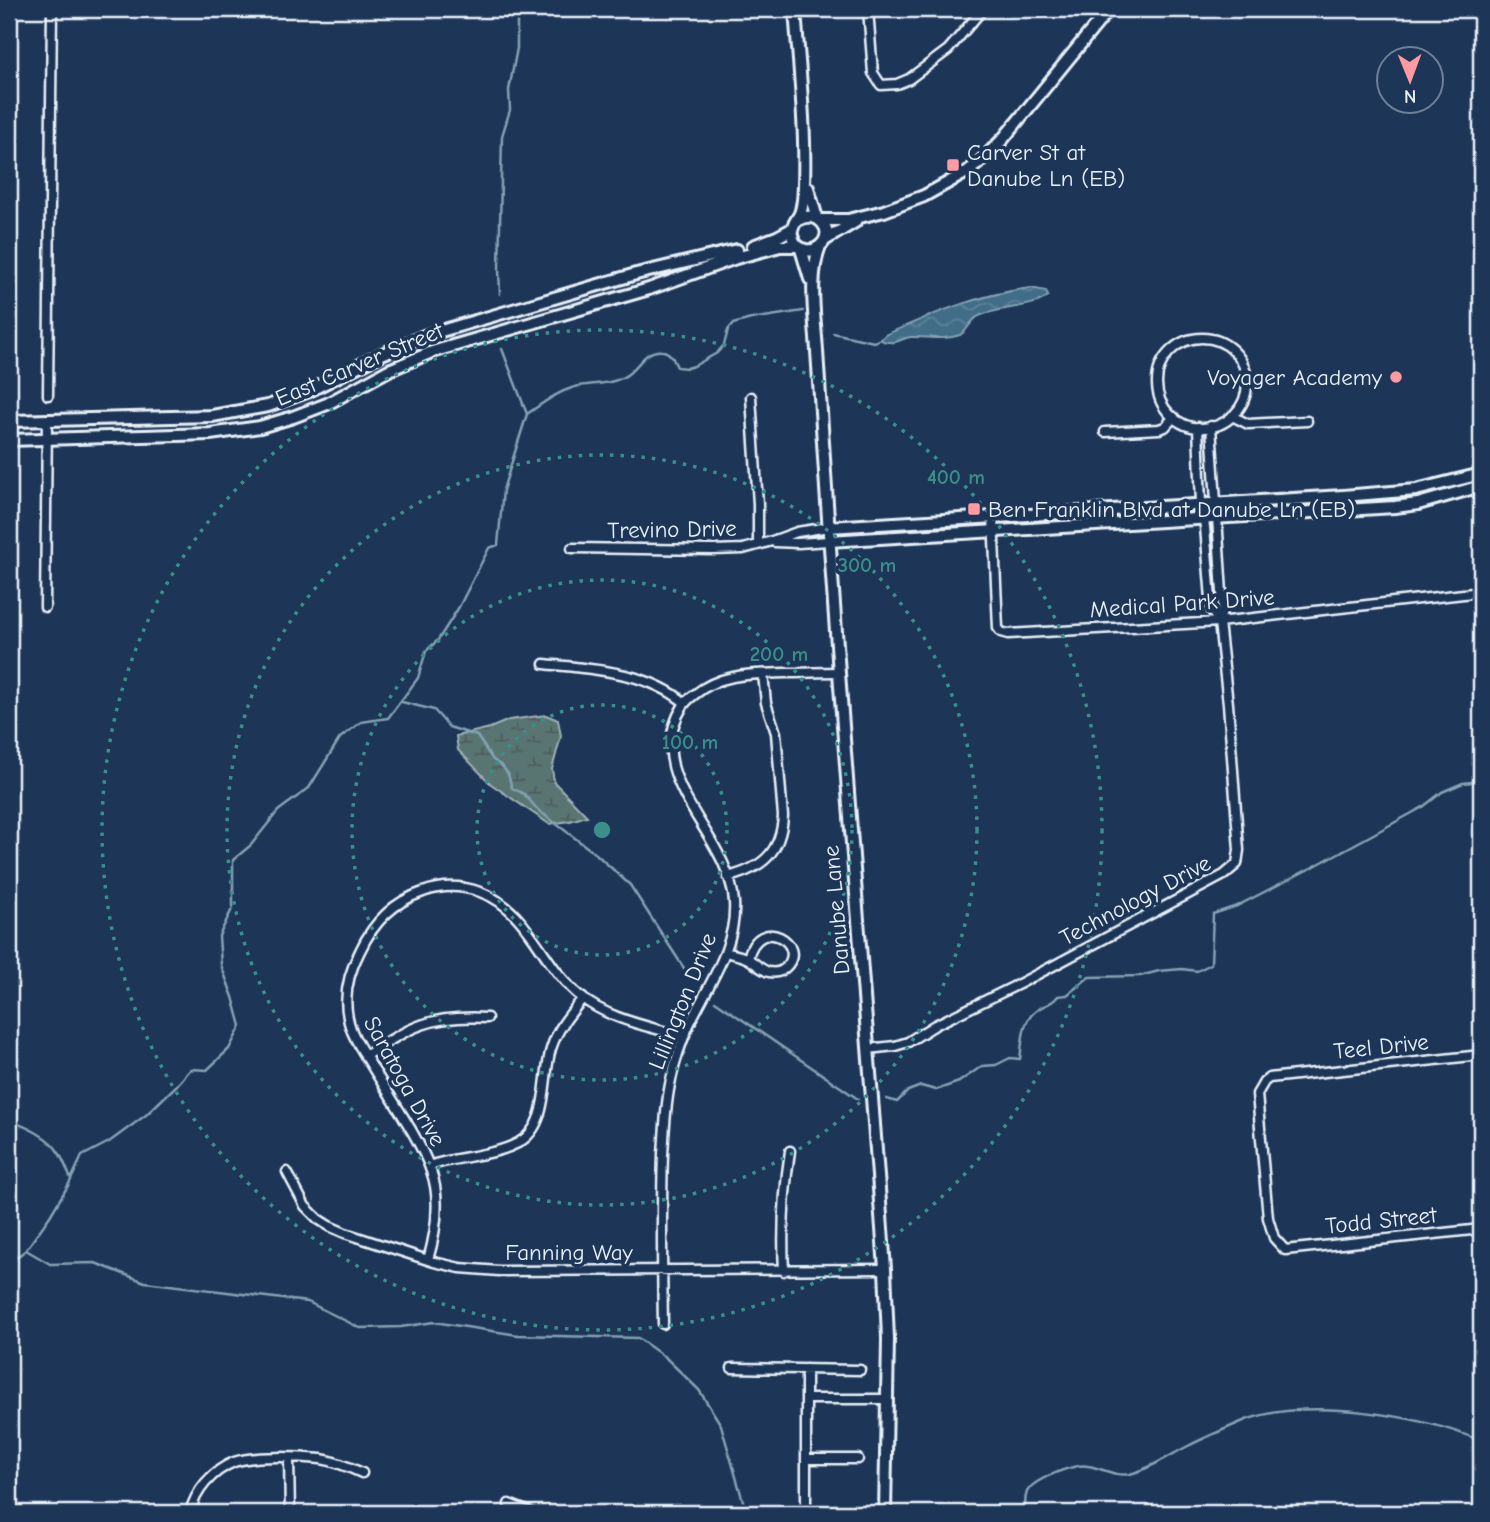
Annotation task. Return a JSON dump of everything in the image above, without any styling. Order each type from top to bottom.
[{"type":"street","points":[[48,395],[52,9]]},
{"type":"street","points":[[795,9],[804,164],[803,201],[792,238],[799,247],[811,250],[863,217]]},
{"type":"street","points":[[868,9],[871,65],[873,74],[881,85],[897,84],[909,79],[948,50],[983,9]]},
{"type":"street","points":[[795,224],[807,216],[839,221],[863,217],[909,203],[961,176],[1003,139],[1110,9]]},
{"type":"street","points":[[804,164],[811,201],[826,230],[822,243]]},
{"type":"street","name":"East Carver Street","points":[[9,421],[212,416],[268,406],[307,392],[424,336],[636,274],[727,253],[766,241],[795,224]]},
{"type":"street","name":"Danube Lane","points":[[822,243],[815,265],[814,303],[838,672],[886,1269],[888,1339],[885,1513]]},
{"type":"street","name":"East Carver Street","points":[[9,440],[210,435],[268,425],[327,404],[403,364],[432,352],[640,291],[765,249],[785,245],[799,247]]},
{"type":"street","name":"Danube Lane","points":[[799,247],[809,275],[814,303]]},
{"type":"street","points":[[1196,338],[1207,338],[1234,351],[1245,369],[1247,389],[1244,399],[1232,416],[1211,426],[1198,427],[1181,422],[1167,410],[1161,401],[1158,381],[1159,370],[1169,352],[1196,338]]},
{"type":"street","points":[[751,397],[758,545]]},
{"type":"street","points":[[1232,416],[1248,424],[1307,421]]},
{"type":"street","points":[[1105,432],[1159,429],[1174,417]]},
{"type":"street","points":[[45,607],[47,421]]},
{"type":"street","name":"Technology Drive","points":[[868,1049],[908,1042],[1233,869],[1238,862],[1228,705],[1219,622],[1223,608],[1211,426]]},
{"type":"street","name":"Technology Drive","points":[[1198,427],[1200,504],[1205,527],[1212,611],[1219,622]]},
{"type":"street","points":[[829,527],[1343,496],[1416,490],[1481,474]]},
{"type":"street","points":[[830,541],[1395,508],[1481,486]]},
{"type":"street","name":"Medical Park Drive","points":[[993,517],[998,628],[1001,632],[1016,634],[1219,622],[1481,592]]},
{"type":"street","name":"Trevino Drive","points":[[572,548],[743,549],[797,532],[829,527]]},
{"type":"street","name":"Trevino Drive","points":[[772,541],[830,541]]},
{"type":"street","points":[[544,664],[598,670],[632,678],[660,687],[685,703],[704,687],[727,677],[838,672]]},
{"type":"street","points":[[728,877],[748,870],[770,856],[779,842],[782,829],[776,733],[766,703],[763,674]]},
{"type":"street","name":"Lillington Drive","points":[[663,1324],[662,1177],[665,1117],[671,1079],[684,1037],[725,952],[730,937],[734,901],[720,857],[674,773],[671,744],[677,716],[685,703]]},
{"type":"street","name":"Saratoga Drive","points":[[428,1260],[436,1222],[435,1185],[429,1166],[365,1056],[348,1017],[347,988],[353,964],[363,943],[381,918],[408,897],[426,891],[451,886],[484,893],[514,912],[565,981],[583,999],[616,1016],[684,1037]]},
{"type":"street","points":[[725,952],[748,958],[769,972],[778,972],[785,968],[792,954],[786,940],[772,934],[759,939],[748,958]]},
{"type":"street","points":[[429,1166],[503,1149],[522,1141],[528,1135],[543,1103],[550,1050],[566,1019],[583,999]]},
{"type":"street","points":[[365,1056],[426,1022],[448,1017],[487,1018]]},
{"type":"street","name":"Teel Drive","points":[[1285,1250],[1274,1238],[1268,1218],[1257,1094],[1264,1082],[1269,1078],[1284,1076],[1481,1055]]},
{"type":"street","points":[[784,1271],[784,1224],[790,1152]]},
{"type":"street","name":"Fanning Way","points":[[286,1172],[306,1206],[329,1226],[428,1260],[460,1268],[499,1271],[663,1272],[886,1269]]},
{"type":"street","name":"Todd Street","points":[[1285,1250],[1481,1229]]},
{"type":"street","points":[[732,1368],[860,1370]]},
{"type":"street","points":[[806,1369],[806,1513]]},
{"type":"street","points":[[806,1399],[887,1399]]},
{"type":"street","points":[[190,1513],[193,1501],[202,1487],[216,1473],[235,1462],[260,1458],[322,1459],[362,1473]]},
{"type":"street","points":[[289,1458],[290,1513]]},
{"type":"street","points":[[806,1458],[859,1459]]},
{"type":"street","points":[[509,1504],[532,1513]]},
{"type":"green space","points":[[546,715],[558,720],[561,736],[552,769],[554,782],[587,816],[549,824],[491,784],[458,750],[456,736],[490,728],[509,720]]},
{"type":"water","points":[[1031,288],[1046,291],[1048,296],[1034,303],[979,316],[960,335],[941,338],[910,337],[897,342],[881,339],[903,327],[956,306]]},
{"type":"waterway","points":[[500,294],[502,136],[510,110],[509,90],[517,48],[517,9]]},
{"type":"waterway","points":[[527,414],[568,389],[623,378],[652,352],[666,352],[677,367],[687,368],[717,353],[724,345],[728,330],[733,324],[803,311]]},
{"type":"waterway","points":[[833,333],[874,342],[881,339]]},
{"type":"waterway","points":[[9,1263],[26,1250],[50,1216],[82,1156],[109,1142],[146,1115],[191,1069],[207,1070],[229,1049],[241,1026],[221,965],[219,936],[233,907],[233,860],[251,845],[278,811],[309,788],[340,738],[361,722],[388,718],[418,678],[426,651],[438,640],[459,607],[489,548],[498,545],[503,490],[527,414],[502,349]]},
{"type":"waterway","points":[[402,702],[434,710],[449,727],[477,736],[493,760],[508,774],[512,788],[524,794],[538,810],[596,854],[630,885],[691,979]]},
{"type":"waterway","points":[[887,1099],[897,1102],[908,1091],[921,1086],[936,1090],[959,1082],[982,1066],[996,1065],[1010,1058],[1020,1059],[1024,1030],[1029,1018],[1058,996],[1067,995],[1089,977],[1140,976],[1182,969],[1197,971],[1211,964],[1213,914],[1237,906],[1313,867],[1423,807],[1442,792],[1463,783],[1481,781]]},
{"type":"waterway","points":[[715,1001],[858,1099]]},
{"type":"waterway","points":[[9,1120],[37,1133],[55,1147],[71,1179]]},
{"type":"waterway","points":[[26,1250],[50,1264],[95,1263],[145,1282],[308,1302],[360,1328],[401,1327],[434,1322],[518,1335],[638,1338],[666,1358],[699,1390],[721,1425],[745,1508],[749,1513]]},
{"type":"waterway","points":[[1026,1513],[1027,1492],[1037,1482],[1054,1473],[1082,1466],[1130,1474],[1152,1466],[1231,1426],[1272,1413],[1301,1410],[1365,1412],[1428,1424],[1481,1441]]},
{"type":"waterway","points":[[1474,1438],[1481,1473]]},
{"type":"place","name":"Carver St at Danube Ln (EB)","points":[[953,165]]},
{"type":"place","name":"Voyager Academy","points":[[1396,377]]},
{"type":"place","name":"Ben Franklin Blvd at Danube Ln (EB)","points":[[974,509]]}]
